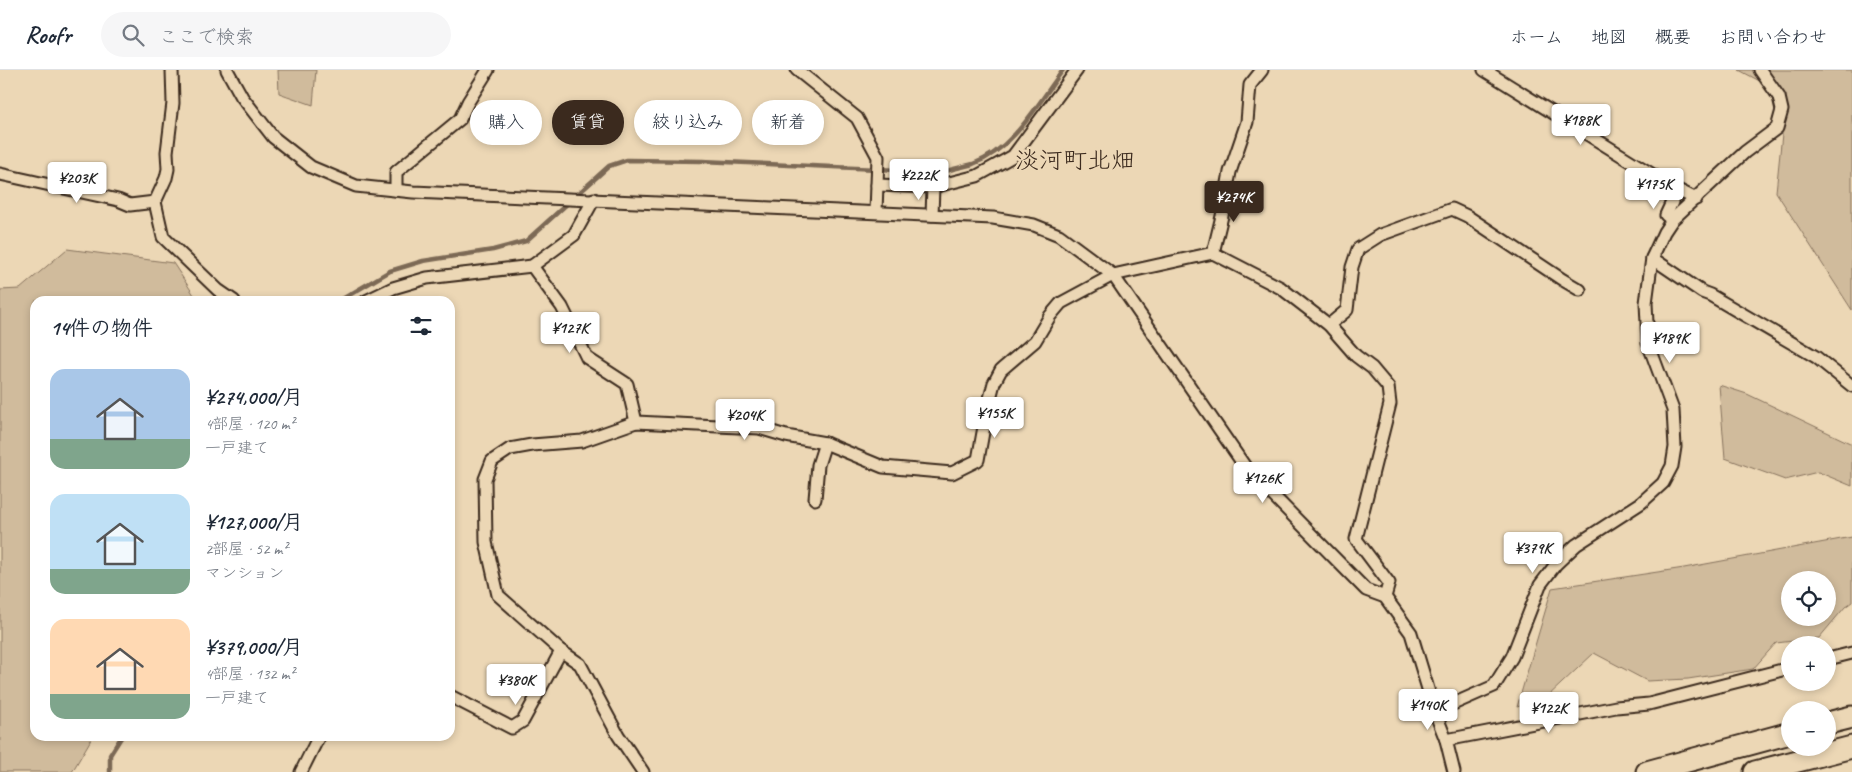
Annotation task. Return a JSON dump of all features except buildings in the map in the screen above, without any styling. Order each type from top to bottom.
[{"type":"highway","points":[[1836,721],[1852,717]]},
{"type":"highway","points":[[1647,772],[1781,735]]},
{"type":"highway","points":[[1755,772],[1852,746]]},
{"type":"street","points":[[172,70],[173,103],[167,152],[168,169],[155,202],[163,237],[218,290],[227,296]]},
{"type":"street","points":[[227,70],[242,97],[273,137],[312,167],[356,186],[396,190],[993,218],[1034,225],[1059,235],[1113,275],[1246,468],[1366,590],[1385,597],[1411,633],[1434,712],[1446,740],[1454,772]]},
{"type":"street","points":[[396,190],[396,172],[460,119],[488,70]]},
{"type":"street","points":[[797,70],[857,118],[878,157],[876,212]]},
{"type":"street","points":[[876,184],[933,187],[977,176],[1013,156],[1077,70]]},
{"type":"street","points":[[1213,253],[1230,172],[1248,122],[1250,85],[1262,70]]},
{"type":"street","points":[[1484,70],[1674,188],[1696,198]]},
{"type":"street","points":[[1434,712],[1494,686],[1512,657],[1540,586],[1556,564],[1576,546],[1641,503],[1662,483],[1672,466],[1675,448],[1673,410],[1648,343],[1646,303],[1652,258],[1672,220],[1744,152],[1777,128],[1782,110],[1779,97],[1760,70]]},
{"type":"street","points":[[0,174],[118,200],[130,205],[155,202]]},
{"type":"street","points":[[932,215],[933,187]]},
{"type":"street","points":[[1672,220],[1666,216],[1672,202],[1674,188]]},
{"type":"street","points":[[376,296],[393,288],[427,278],[532,266],[574,235],[594,199]]},
{"type":"street","points":[[1330,325],[1347,310],[1352,267],[1358,249],[1380,235],[1452,209],[1467,216],[1580,290]]},
{"type":"street","points":[[643,772],[618,734],[580,664],[561,651],[498,594],[486,542],[485,479],[492,461],[510,449],[532,445],[582,441],[636,422],[759,428],[786,436],[825,443],[883,467],[952,473],[978,460],[994,383],[1002,370],[1035,341],[1050,316],[1061,303],[1113,275],[1213,253],[1281,288],[1330,325],[1356,356],[1372,368],[1388,387],[1390,404],[1356,539],[1389,583],[1385,597]]},
{"type":"street","points":[[1652,258],[1702,292],[1816,357],[1852,386]]},
{"type":"street","points":[[532,266],[562,307],[587,358],[627,384],[636,422]]},
{"type":"street","points":[[815,498],[818,465],[825,443]]},
{"type":"street","points":[[455,699],[512,728],[523,720],[561,651]]},
{"type":"street","points":[[1836,657],[1852,653]]},
{"type":"street","points":[[1446,740],[1616,708],[1649,704],[1781,670]]},
{"type":"street","points":[[301,772],[316,741]]},
{"type":"shaded area","points":[[278,70],[316,70],[313,105],[279,93]]},
{"type":"shaded area","points":[[1739,70],[1852,70],[1852,310],[1776,192],[1786,95]]},
{"type":"shaded area","points":[[67,249],[173,263],[195,296],[30,296],[30,741],[90,741],[72,772],[0,772],[0,290],[20,289]]},
{"type":"shaded area","points":[[1719,385],[1747,394],[1852,444],[1852,486],[1818,472],[1785,480],[1725,458]]},
{"type":"shaded area","points":[[1852,537],[1852,602],[1836,618],[1836,571],[1781,571],[1781,626],[1829,626],[1821,636],[1781,636],[1781,642],[1776,643],[1753,669],[1688,679],[1647,681],[1594,653],[1546,698],[1517,707],[1552,588],[1684,568]]},
{"type":"waterway","points":[[348,296],[390,271],[423,261],[493,250],[526,241],[609,166],[627,160],[702,161],[943,172],[973,164],[1001,148],[1013,136],[1024,124],[1063,70]]},
{"type":"waterway","points":[[110,772],[110,755],[119,741]]},
{"type":"district","name":"淡河町北畑","points":[[1075,160]]}]
